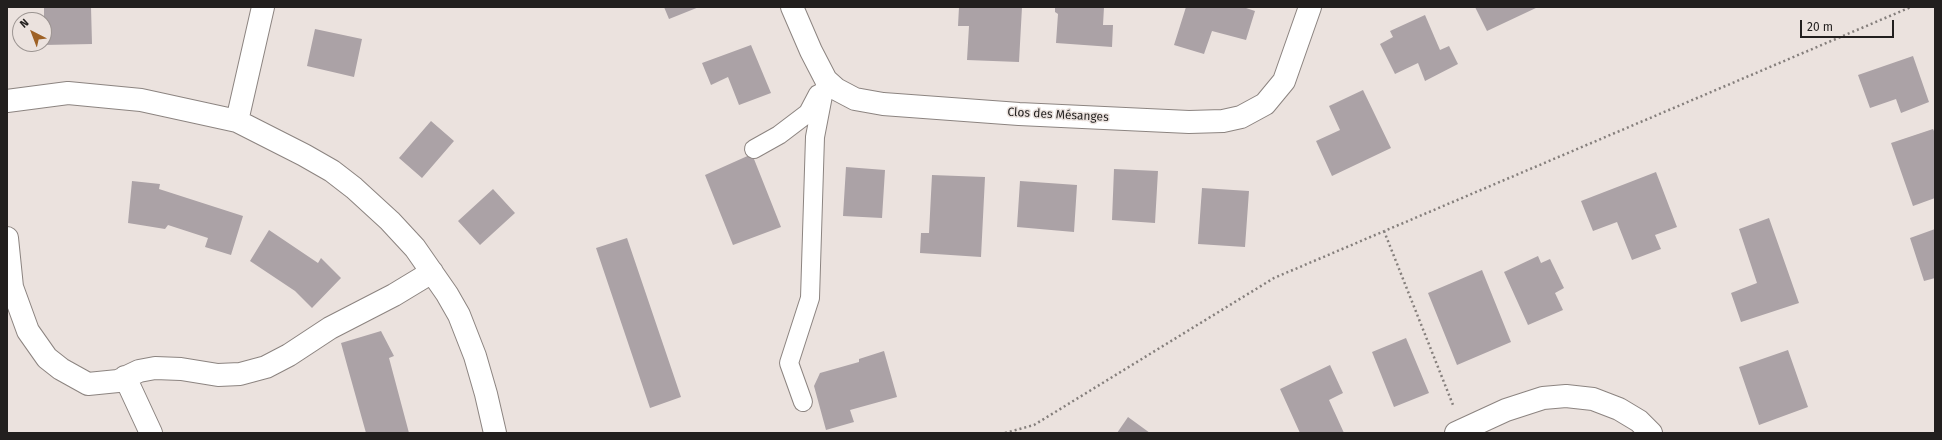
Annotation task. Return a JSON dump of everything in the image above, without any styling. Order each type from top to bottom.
[{"type":"street","points":[[237,121],[263,7]]},
{"type":"street","name":"Clos des Mésanges","points":[[792,7],[811,51],[826,80],[836,89],[855,99],[883,104],[1019,114],[1166,121],[1223,121],[1241,117],[1265,104],[1274,95],[1284,81],[1310,7]]},
{"type":"street","points":[[7,101],[68,93],[141,100],[237,121],[304,154],[354,188],[390,221],[415,248],[447,294],[467,335],[486,394],[495,433]]},
{"type":"street","points":[[7,238],[12,287],[20,314],[28,331],[48,358],[61,369],[88,384],[118,381],[139,371],[155,368],[181,369],[218,375],[240,374],[266,367],[288,355],[330,328],[394,295],[432,272]]},
{"type":"street","points":[[126,377],[151,433]]},
{"type":"street","points":[[1460,432],[1506,410],[1543,398],[1566,396],[1593,399],[1619,409],[1639,421],[1651,433]]},
{"type":"lane","points":[[754,149],[779,135],[808,114],[826,80]]},
{"type":"lane","points":[[803,402],[789,363],[810,298],[816,137],[826,80]]},
{"type":"path","points":[[1005,433],[1034,425],[1274,278],[1911,7]]},
{"type":"path","points":[[1384,231],[1460,432]]},
{"type":"building","points":[[44,7],[91,7],[92,44],[52,45],[52,12],[44,12]]},
{"type":"building","points":[[664,7],[699,7],[669,19]]},
{"type":"building","points":[[959,7],[1022,7],[1019,62],[967,60],[969,26],[958,26]]},
{"type":"building","points":[[1055,7],[1104,7],[1103,25],[1113,25],[1112,47],[1056,43],[1058,14],[1055,12]]},
{"type":"building","points":[[1186,7],[1243,7],[1255,11],[1246,40],[1212,31],[1204,54],[1174,45]]},
{"type":"building","points":[[1475,7],[1538,7],[1487,31]]},
{"type":"building","points":[[1425,15],[1440,50],[1449,46],[1458,64],[1425,81],[1418,63],[1395,74],[1380,44],[1393,37],[1390,31]]},
{"type":"building","points":[[315,29],[362,39],[354,77],[307,66]]},
{"type":"building","points":[[751,45],[771,93],[739,105],[728,77],[711,85],[702,63]]},
{"type":"building","points":[[1913,56],[1929,102],[1901,113],[1896,99],[1870,108],[1858,75]]},
{"type":"building","points":[[1363,90],[1391,148],[1332,176],[1316,141],[1340,130],[1329,106]]},
{"type":"building","points":[[431,121],[454,141],[422,178],[399,158]]},
{"type":"building","points":[[1933,129],[1935,133],[1935,198],[1913,206],[1891,143]]},
{"type":"building","points":[[752,154],[781,227],[733,245],[705,175]]},
{"type":"building","points":[[846,167],[885,170],[882,218],[843,216]]},
{"type":"building","points":[[1114,169],[1158,171],[1155,223],[1112,220]]},
{"type":"building","points":[[1656,172],[1677,227],[1655,235],[1661,249],[1632,260],[1617,222],[1593,231],[1581,201]]},
{"type":"building","points":[[932,175],[985,177],[981,257],[920,253],[921,233],[929,233]]},
{"type":"building","points":[[132,181],[160,184],[159,189],[243,216],[231,255],[205,247],[208,238],[168,225],[165,229],[128,223]]},
{"type":"building","points":[[1020,181],[1077,185],[1074,232],[1017,227]]},
{"type":"building","points":[[1202,188],[1249,191],[1245,247],[1198,244]]},
{"type":"building","points":[[493,189],[515,213],[480,245],[458,221]]},
{"type":"building","points":[[1769,218],[1799,303],[1741,322],[1731,293],[1757,283],[1739,229]]},
{"type":"building","points":[[1935,229],[1935,278],[1924,281],[1910,238]]},
{"type":"building","points":[[269,230],[318,263],[321,258],[341,278],[312,308],[295,291],[250,261]]},
{"type":"building","points":[[627,238],[681,397],[650,408],[596,248]]},
{"type":"building","points":[[1538,256],[1541,263],[1550,259],[1564,288],[1555,293],[1563,310],[1528,325],[1504,272]]},
{"type":"building","points":[[1482,270],[1511,342],[1457,365],[1428,293]]},
{"type":"building","points":[[381,331],[394,356],[389,358],[409,433],[366,433],[347,365],[341,343]]},
{"type":"building","points":[[1406,338],[1429,393],[1394,407],[1372,352]]},
{"type":"building","points":[[1788,350],[1808,407],[1759,425],[1739,367]]},
{"type":"building","points":[[884,351],[897,397],[850,410],[854,422],[826,430],[814,386],[820,373],[859,362],[859,359]]},
{"type":"building","points":[[1330,365],[1343,393],[1329,400],[1344,433],[1300,433],[1280,389]]},
{"type":"building","points":[[1128,417],[1150,433],[1117,433]]}]
